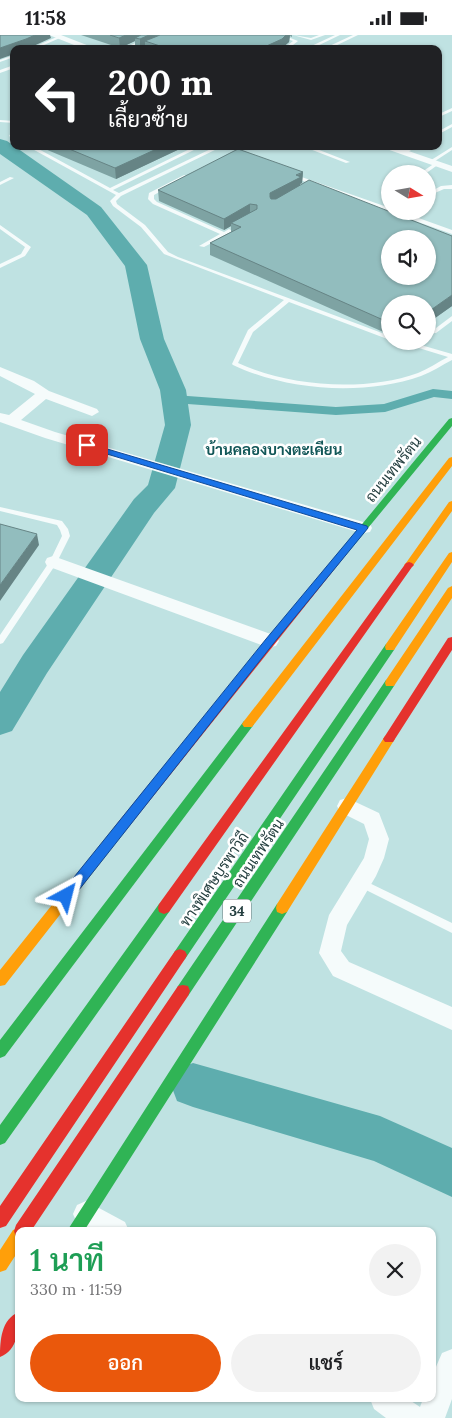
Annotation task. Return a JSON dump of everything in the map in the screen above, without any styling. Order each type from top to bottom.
[{"type":"main road","name":"ถนนเทพรัตน","points":[[3,976],[270,641],[452,421]]},
{"type":"main road","points":[[0,1051],[159,839],[452,460]]},
{"type":"main road","name":"ทางพิเศษบูรพาวิถี","points":[[0,1138],[452,504]]},
{"type":"main road","name":"ทางพิเศษบูรพาวิถี","points":[[0,1220],[452,555]]},
{"type":"main road","name":"ถนนเทพรัตน","points":[[25,1227],[452,590]]},
{"type":"main road","name":"34","points":[[81,1223],[347,806],[449,651]]},
{"type":"main road","points":[[0,1264],[15,1242]]},
{"type":"main road","points":[[0,1349],[15,1326]]},
{"type":"street","points":[[56,36],[82,45]]},
{"type":"street","points":[[394,150],[452,169]]},
{"type":"street","points":[[0,371],[30,384],[44,394],[92,412]]},
{"type":"street","points":[[5,419],[44,394]]},
{"type":"street","points":[[5,419],[50,435],[364,528]]},
{"type":"street","points":[[53,562],[270,641]]},
{"type":"street","points":[[347,806],[372,819],[379,839],[369,870],[337,921],[330,953],[333,960],[341,969],[452,1019]]},
{"type":"street","points":[[81,1223],[98,1227]]},
{"type":"street","points":[[430,1418],[452,1363]]},
{"type":"street","points":[[388,1402],[411,1418]]},
{"type":"lane","points":[[133,45],[158,35]]},
{"type":"lane","points":[[279,35],[296,41],[290,45]]},
{"type":"lane","points":[[295,35],[311,39],[323,35]]},
{"type":"lane","points":[[316,45],[338,35]]},
{"type":"lane","points":[[334,45],[356,35]]},
{"type":"lane","points":[[39,45],[56,36]]},
{"type":"lane","points":[[433,163],[452,149]]},
{"type":"lane","points":[[36,150],[119,195]]},
{"type":"lane","points":[[109,190],[192,150]]},
{"type":"lane","points":[[213,150],[119,195],[113,201],[115,205],[143,226],[166,253],[381,336]]},
{"type":"lane","points":[[315,150],[348,162]]},
{"type":"lane","points":[[403,153],[408,150]]},
{"type":"lane","points":[[192,173],[156,190],[151,194],[150,199],[155,203],[225,233]]},
{"type":"lane","points":[[287,173],[381,207]]},
{"type":"lane","points":[[0,184],[12,178]]},
{"type":"lane","points":[[307,188],[316,183]]},
{"type":"lane","points":[[436,191],[443,187],[452,187]]},
{"type":"lane","points":[[417,220],[452,233]]},
{"type":"lane","points":[[0,227],[28,247],[23,255],[0,266]]},
{"type":"lane","points":[[202,246],[232,230]]},
{"type":"lane","points":[[288,300],[250,331],[235,364],[248,371],[299,383],[342,388],[381,385],[420,375],[452,356]]},
{"type":"lane","points":[[436,330],[452,318]]},
{"type":"lane","points":[[431,350],[452,356]]},
{"type":"lane","points":[[0,509],[59,523],[64,529],[66,536],[53,562],[0,641]]},
{"type":"lane","points":[[361,883],[452,928]]},
{"type":"building","points":[[0,35],[35,35],[0,48]]},
{"type":"building","points":[[110,35],[126,35],[119,38]]},
{"type":"building","points":[[141,35],[149,35],[140,39],[135,38]]},
{"type":"building","points":[[160,35],[286,35],[269,45],[157,45],[145,41]]},
{"type":"building","points":[[72,150],[154,150],[115,168]]},
{"type":"building","points":[[236,150],[303,172],[296,175],[301,177],[270,193],[271,199],[276,199],[309,180],[381,208],[381,220],[411,220],[452,236],[452,295],[436,306],[436,295],[381,295],[381,319],[210,243],[241,227],[231,223],[257,209],[257,205],[250,204],[224,219],[158,190]]},
{"type":"building","points":[[0,524],[37,534],[0,585]]},
{"type":"waterway","points":[[0,145],[94,211],[136,265],[152,339],[173,390],[178,425],[161,488],[144,506],[35,664],[0,721]]},
{"type":"waterway","points":[[174,399],[336,411],[385,408],[433,393],[452,395]]},
{"type":"waterway","points":[[193,1085],[380,1139],[452,1173]]},
{"type":"traffic: fast","points":[[342,554],[452,421]]},
{"type":"traffic: fast","points":[[180,955],[390,647]]},
{"type":"traffic: fast","points":[[183,991],[390,683]]},
{"type":"traffic: fast","points":[[0,1051],[248,724]]},
{"type":"traffic: fast","points":[[0,1138],[164,908]]},
{"type":"traffic: fast","points":[[78,1227],[282,908]]},
{"type":"traffic: slow","points":[[248,724],[452,460]]},
{"type":"traffic: slow","points":[[409,565],[452,504]]},
{"type":"traffic: slow","points":[[390,647],[452,555]]},
{"type":"traffic: slow","points":[[390,683],[452,590]]},
{"type":"traffic: slow","points":[[282,908],[389,739]]},
{"type":"traffic: slow","points":[[0,980],[119,830]]},
{"type":"traffic: slow","points":[[0,1264],[15,1242]]},
{"type":"traffic: jam","points":[[119,830],[342,554]]},
{"type":"traffic: jam","points":[[164,908],[409,565]]},
{"type":"traffic: jam","points":[[389,739],[452,641]]},
{"type":"traffic: jam","points":[[0,1220],[180,955]]},
{"type":"traffic: jam","points":[[25,1227],[183,991]]},
{"type":"traffic: jam","points":[[0,1349],[15,1326]]},
{"type":"district","name":"บ้านคลองบางตะเคียน","points":[[274,449]]},
{"type":"route","points":[[66,896],[270,641],[364,528],[87,445]]}]
